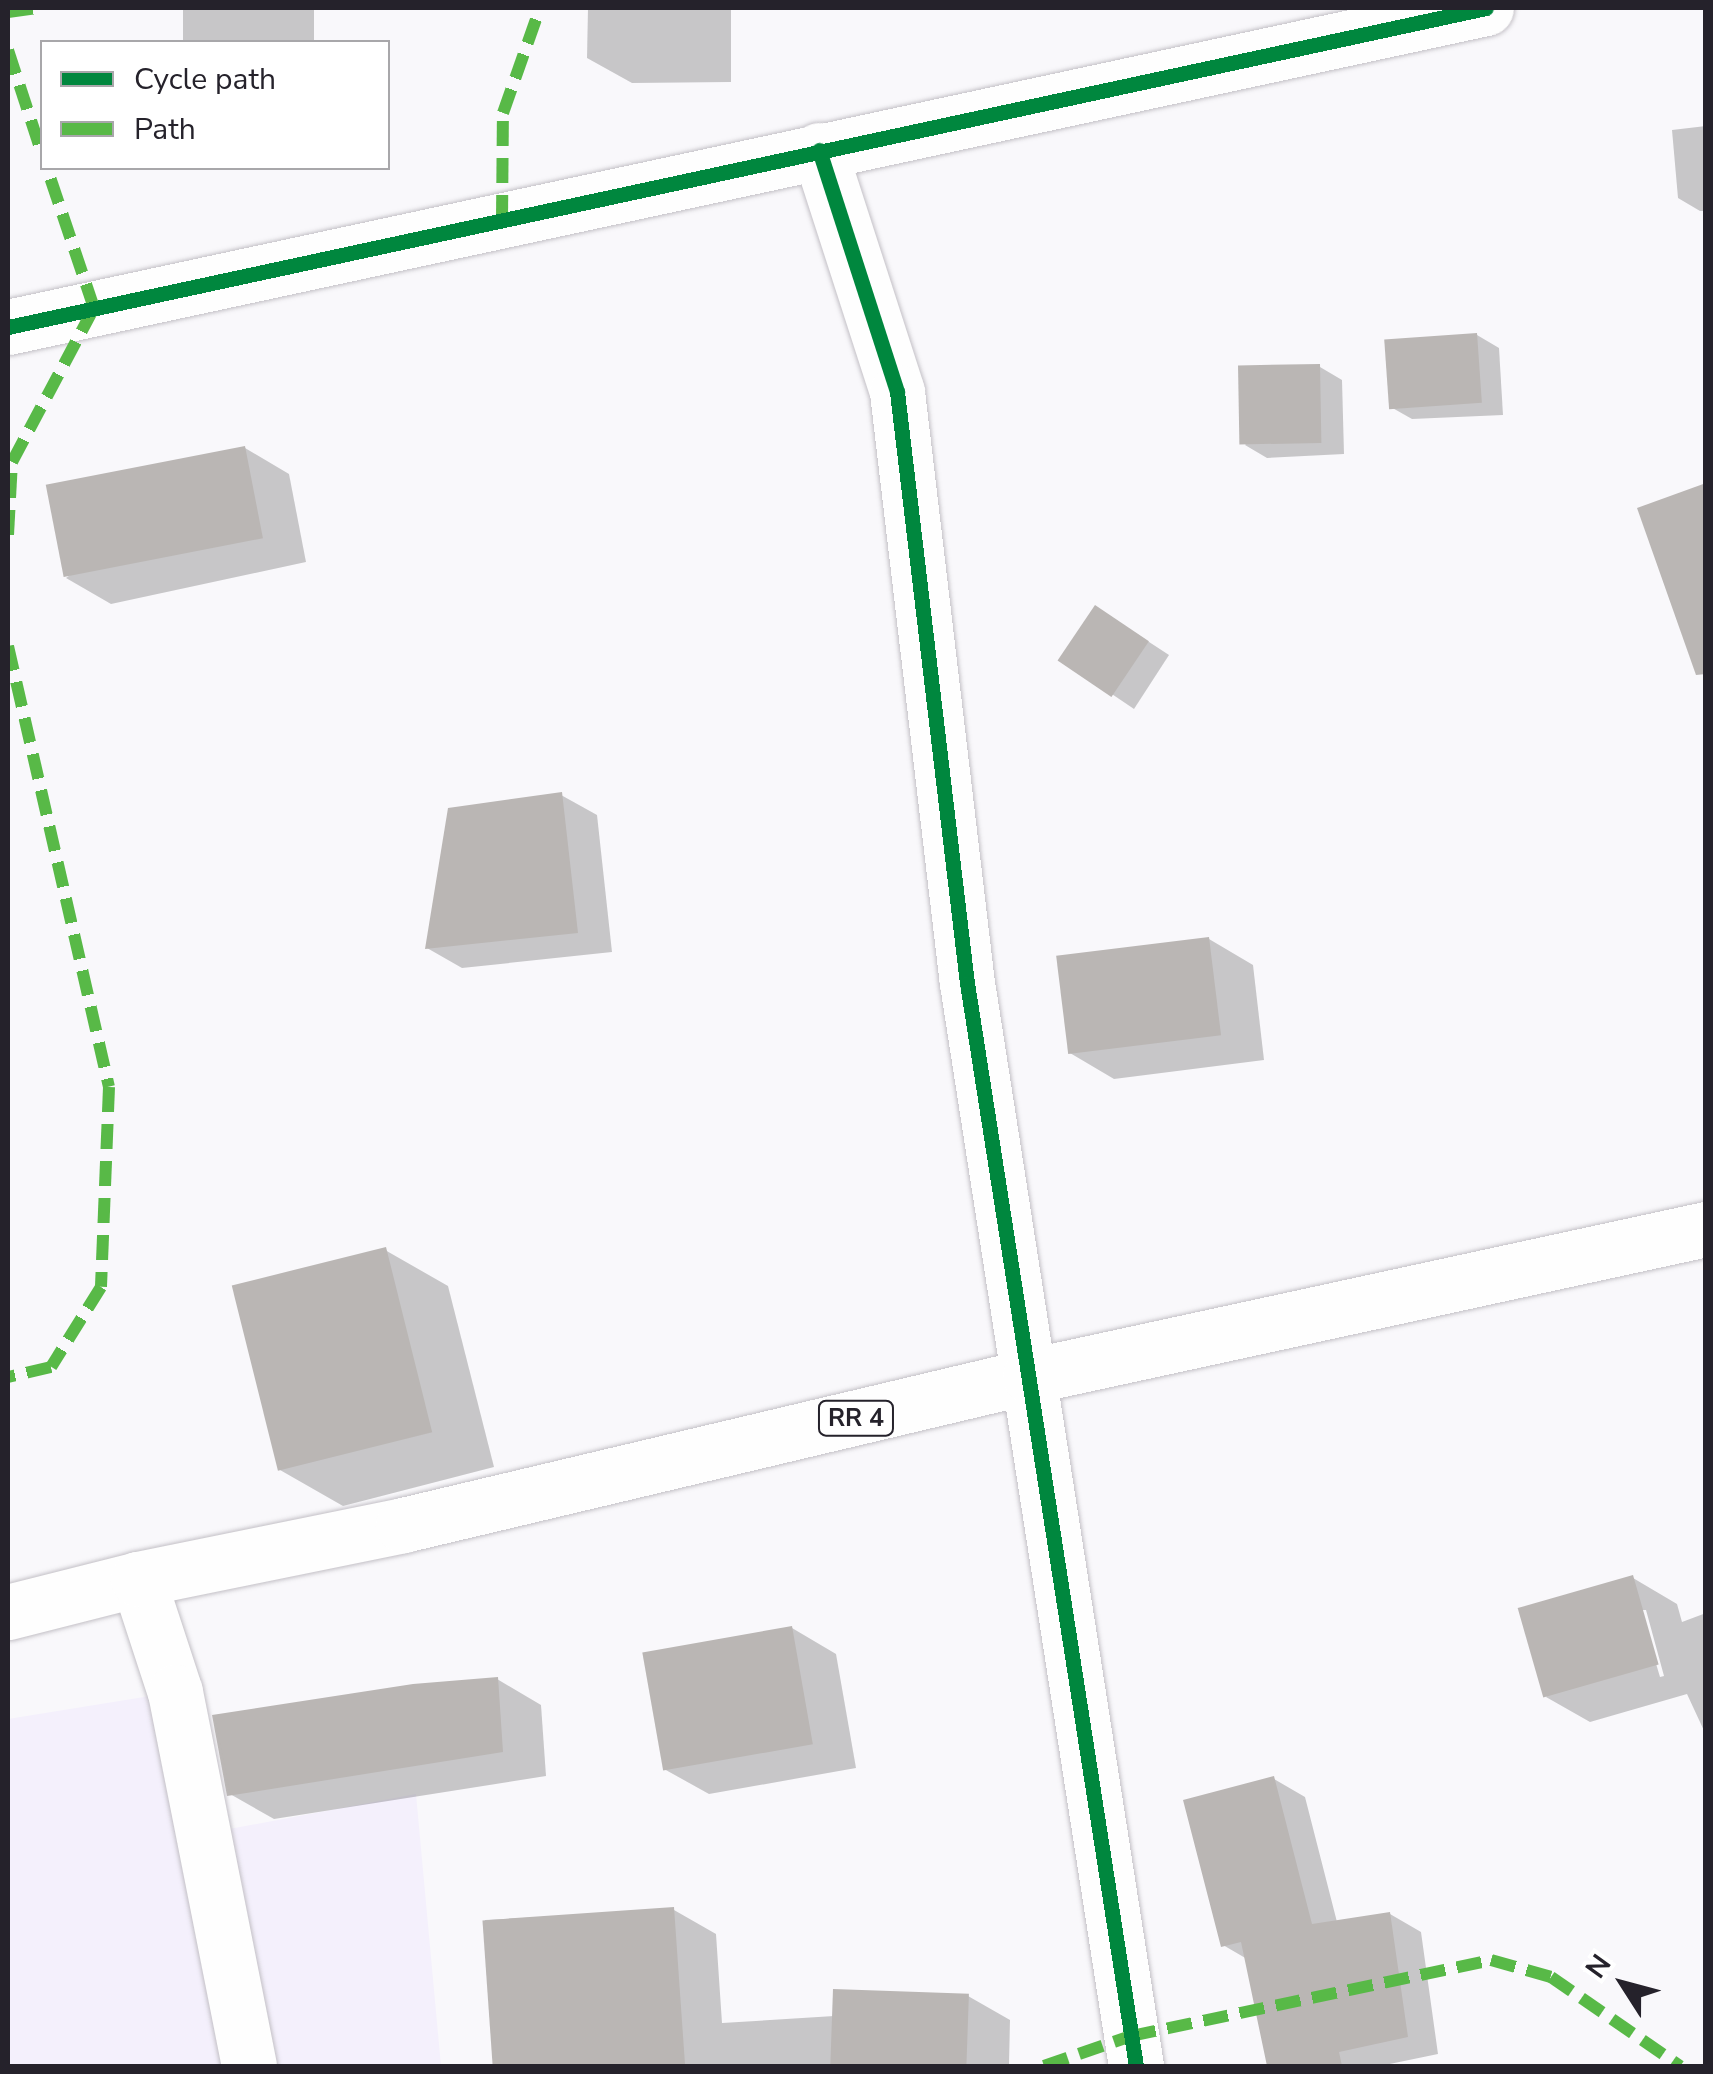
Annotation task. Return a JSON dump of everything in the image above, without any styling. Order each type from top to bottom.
[{"type":"street","points":[[8,328],[1486,8]]},
{"type":"street","points":[[818,150],[897,392],[967,983],[1136,2066]]},
{"type":"street","name":"RR 4","points":[[8,1612],[138,1579],[403,1525],[1030,1376],[1706,1228]]},
{"type":"street","points":[[138,1579],[176,1692],[249,2066]]},
{"type":"shaded area","points":[[175,1692],[203,1834],[416,1794],[441,2066],[8,2066],[8,1719]]},
{"type":"building","points":[[1477,333],[1482,403],[1389,409],[1384,339]]},
{"type":"building","points":[[1320,364],[1321,443],[1239,444],[1238,365]]},
{"type":"building","points":[[245,446],[263,538],[64,577],[46,485]]},
{"type":"building","points":[[1706,483],[1706,674],[1696,675],[1637,508]]},
{"type":"building","points":[[1095,605],[1149,641],[1111,697],[1058,661]]},
{"type":"building","points":[[562,792],[578,933],[425,949],[448,808]]},
{"type":"building","points":[[1209,937],[1221,1035],[1068,1054],[1056,956]]},
{"type":"building","points":[[386,1247],[432,1432],[278,1471],[232,1285]]},
{"type":"building","points":[[1633,1575],[1659,1664],[1543,1697],[1518,1608]]},
{"type":"building","points":[[792,1626],[813,1744],[663,1771],[642,1652]]},
{"type":"building","points":[[498,1677],[503,1752],[227,1796],[212,1715],[413,1684]]},
{"type":"building","points":[[1274,1776],[1312,1924],[1390,1912],[1408,2037],[1339,2052],[1342,2066],[1267,2066],[1241,1942],[1221,1947],[1183,1800]]},
{"type":"building","points":[[674,1907],[685,2066],[493,2066],[482,1920]]},
{"type":"building","points":[[833,1989],[969,1994],[966,2066],[830,2066]]},
{"type":"marked path","points":[[8,12],[37,8]]},
{"type":"marked path","points":[[502,220],[503,113],[540,8]]},
{"type":"marked path","points":[[8,50],[40,148]]},
{"type":"marked path","points":[[8,535],[12,462],[94,308],[48,170]]},
{"type":"marked path","points":[[8,646],[109,1087],[101,1287],[51,1367],[8,1377]]},
{"type":"marked path","points":[[1044,2066],[1131,2036],[1491,1960],[1551,1977],[1680,2066]]},
{"type":"cycle path","points":[[8,327],[1486,8]]},
{"type":"cycle path","points":[[819,150],[897,392],[967,983],[1136,2066]]}]
